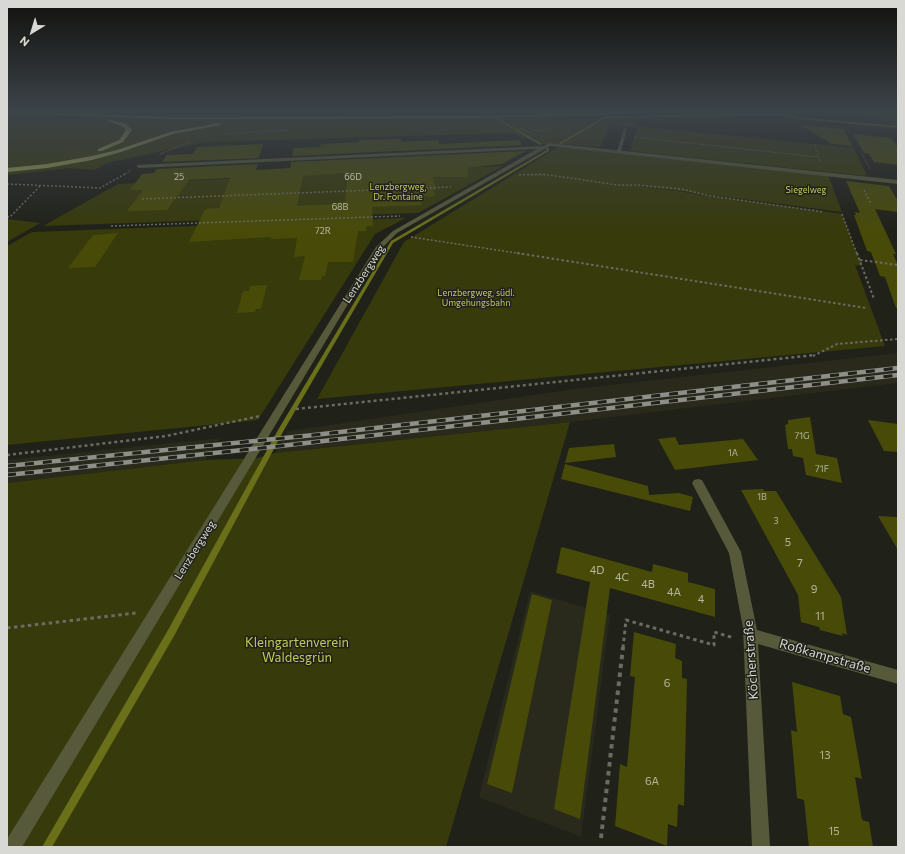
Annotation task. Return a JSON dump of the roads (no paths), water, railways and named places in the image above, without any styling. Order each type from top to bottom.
[{"type":"highway","points":[[7,164],[48,162],[86,155],[97,151]]},
{"type":"highway","points":[[7,170],[47,166],[92,158],[119,151]]},
{"type":"street","points":[[139,166],[448,151]]},
{"type":"street","name":"Lenzbergweg","points":[[12,847],[378,248],[395,232],[539,151]]},
{"type":"street","points":[[619,151],[898,182]]},
{"type":"street","name":"Köcherstraße","points":[[698,483],[735,552],[751,639],[761,847]]},
{"type":"street","name":"Roßkampstraße","points":[[751,639],[898,677]]},
{"type":"waterway","points":[[47,847],[171,633],[281,430],[392,242],[547,151]]},
{"type":"railway","points":[[7,466],[314,435],[898,368]]},
{"type":"railway","points":[[7,475],[280,446],[898,375]]},
{"type":"park label","name":"Siegelweg","points":[[806,190]]},
{"type":"park label","name":"Lenzbergweg, Dr. Fontaine","points":[[398,192]]},
{"type":"park label","name":"Lenzbergweg, südl. Umgehungsbahn","points":[[476,298]]},
{"type":"park label","name":"Kleingartenverein Waldesgrün","points":[[297,650]]}]
